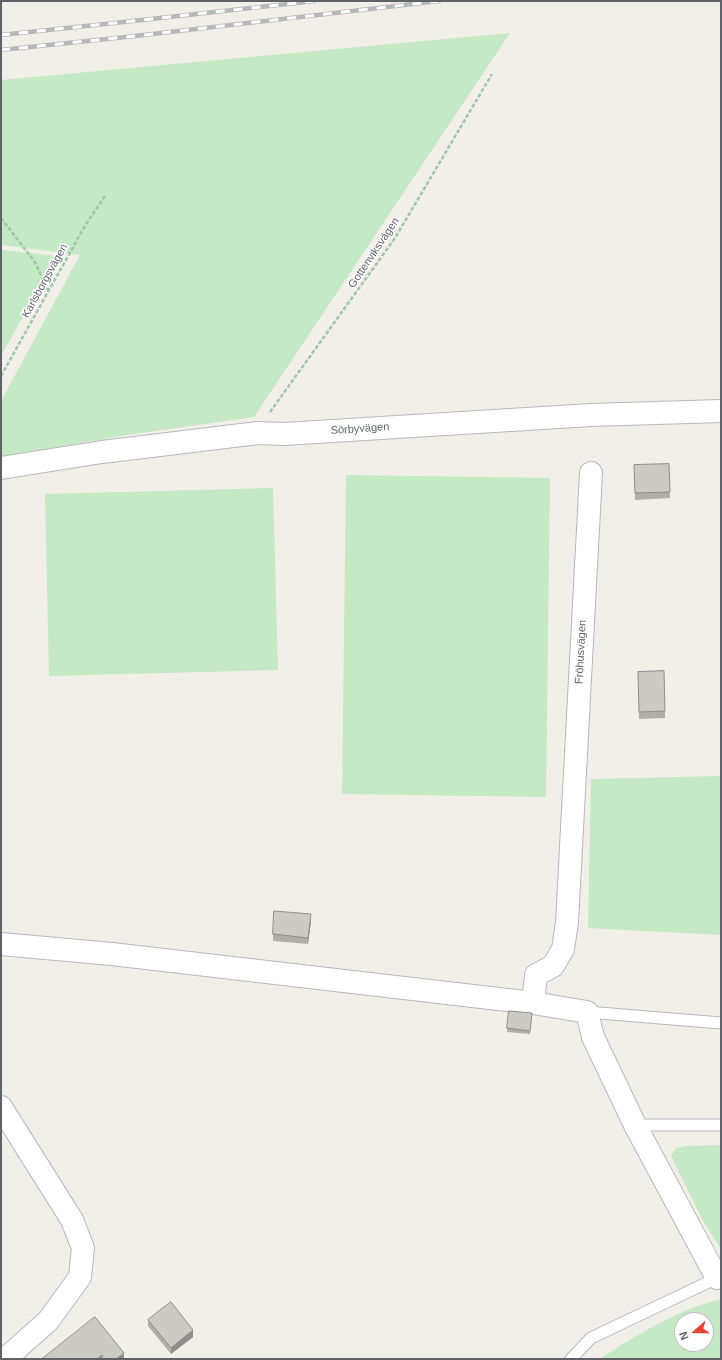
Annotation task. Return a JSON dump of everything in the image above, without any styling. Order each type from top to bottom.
[{"type":"street","name":"Sörbyvägen","points":[[1,468],[102,452],[258,434],[284,434],[591,416],[721,411]]},
{"type":"street","name":"Fröhusvägen","points":[[532,1003],[536,976],[553,966],[563,949],[567,922],[591,473]]},
{"type":"street","points":[[1,944],[112,954],[532,1003],[586,1012],[593,1037],[635,1125],[719,1277]]},
{"type":"street","points":[[1,1107],[72,1220],[83,1248],[80,1277],[48,1321],[6,1359]]},
{"type":"lane","points":[[586,1012],[721,1023]]},
{"type":"lane","points":[[635,1125],[721,1126]]},
{"type":"lane","points":[[571,1359],[591,1338],[719,1277]]},
{"type":"path","name":"Gottenviksvägen","points":[[258,434],[270,411],[395,238],[492,74]]},
{"type":"path","name":"Karlsborgsvägen","points":[[1,376],[86,224],[105,196]]},
{"type":"path","points":[[1,218],[35,262],[49,291]]},
{"type":"green space","points":[[510,33],[254,417],[127,435],[1,457],[1,401],[80,255],[1,245],[1,80]]},
{"type":"green space","points":[[1,250],[57,256],[1,356]]},
{"type":"green space","points":[[346,475],[550,478],[546,797],[342,794]]},
{"type":"green space","points":[[273,488],[278,670],[49,676],[45,494]]},
{"type":"green space","points":[[721,776],[721,935],[588,928],[591,779]]},
{"type":"green space","points":[[721,1145],[721,1249],[703,1221],[671,1156],[676,1148],[686,1146]]},
{"type":"green space","points":[[721,1299],[721,1359],[600,1359],[628,1341],[674,1316],[674,1352],[714,1352],[714,1312],[684,1312]]},
{"type":"building","points":[[669,464],[670,492],[635,493],[634,465]]},
{"type":"building","points":[[664,671],[665,711],[639,712],[638,672]]},
{"type":"building","points":[[274,911],[311,914],[308,938],[273,934]]},
{"type":"building","points":[[509,1011],[532,1013],[530,1031],[507,1028]]},
{"type":"building","points":[[171,1302],[193,1330],[171,1348],[148,1320]]},
{"type":"building","points":[[95,1317],[124,1353],[116,1359],[105,1359],[102,1355],[97,1359],[42,1359]]},
{"type":"railway","points":[[1,35],[314,1]]},
{"type":"railway","points":[[1,50],[439,1]]}]
